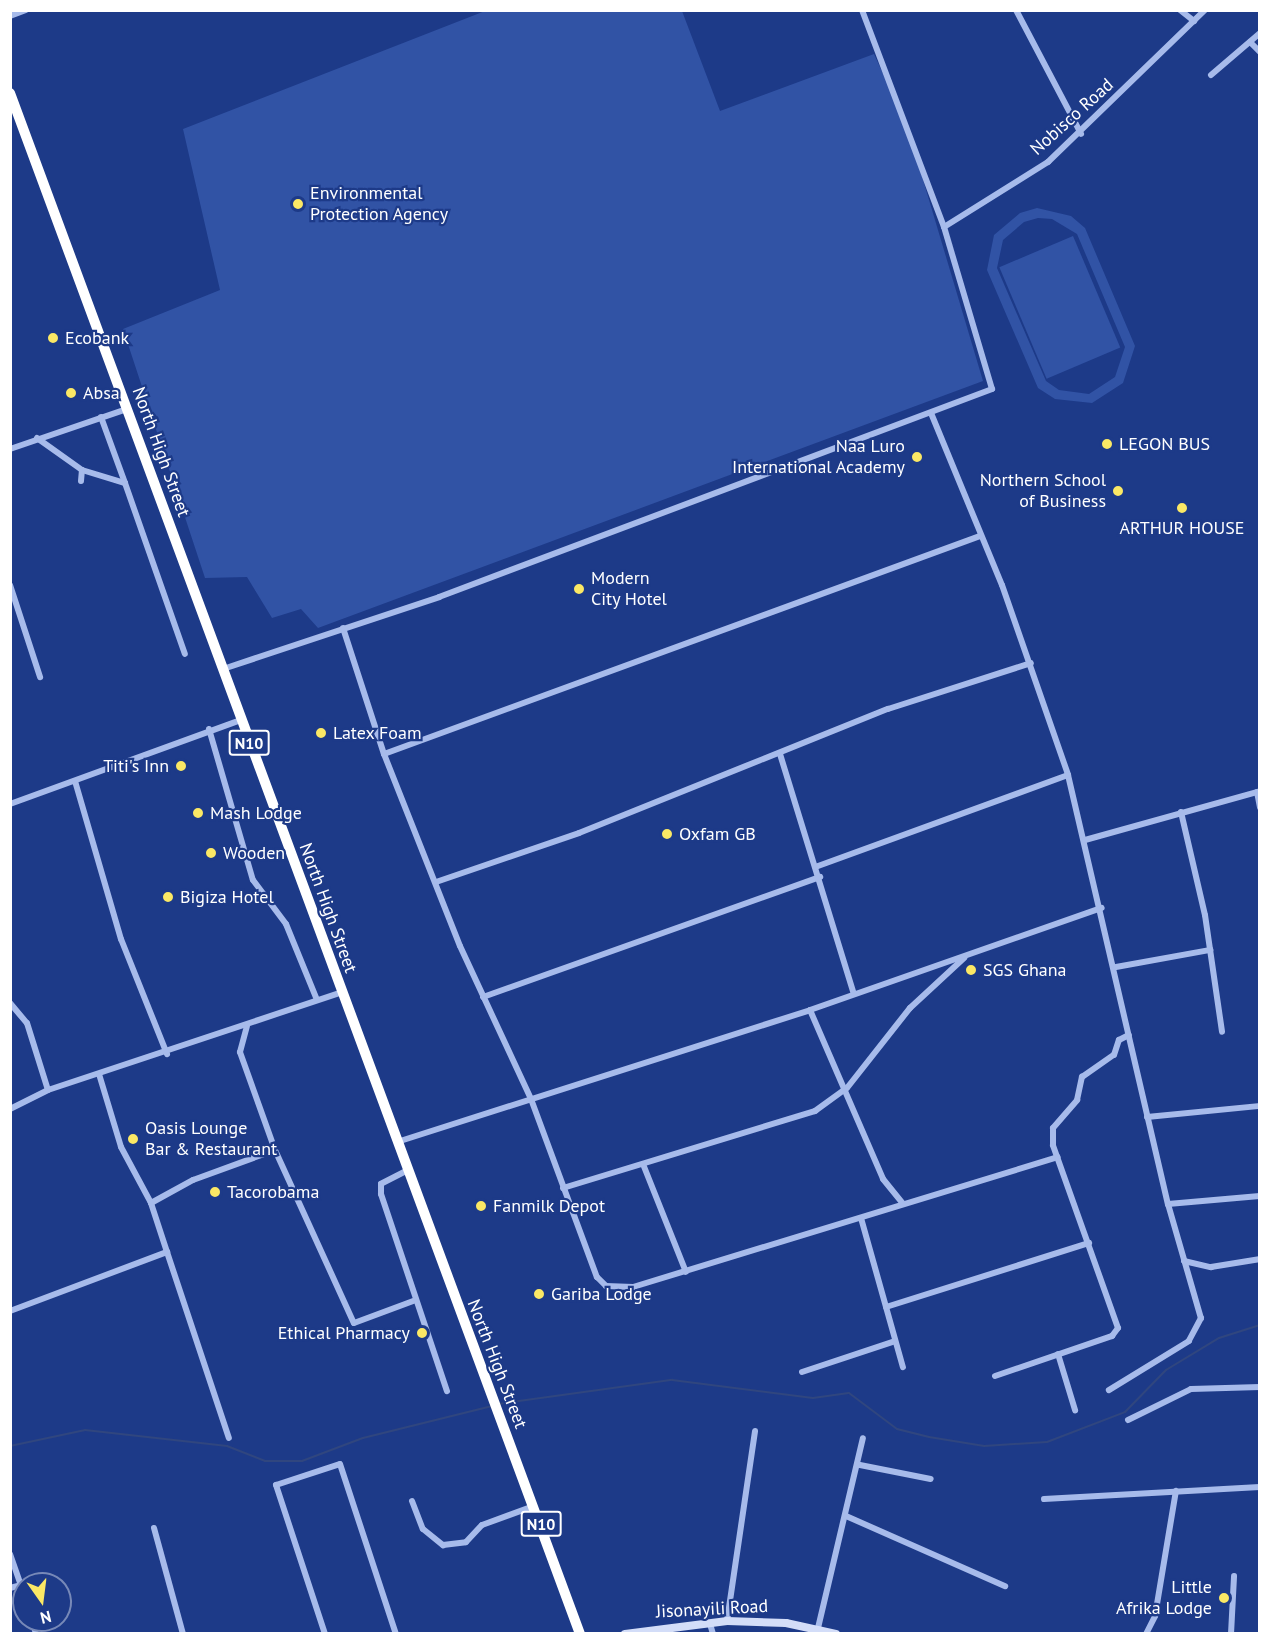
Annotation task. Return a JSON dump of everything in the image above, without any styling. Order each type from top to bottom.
[{"type":"highway","name":"North High Street","points":[[10,93],[406,1171],[535,1506],[580,1634]]},
{"type":"street","points":[[10,16],[27,10]]},
{"type":"street","points":[[222,669],[439,597],[984,394],[993,382],[944,227],[862,10]]},
{"type":"street","points":[[1016,10],[1081,134]]},
{"type":"street","points":[[1180,10],[1194,21]]},
{"type":"street","name":"Nobisco Road","points":[[944,227],[1048,162],[1081,134],[1205,10]]},
{"type":"street","points":[[1211,75],[1260,33]]},
{"type":"street","points":[[1250,42],[1260,52]]},
{"type":"street","points":[[10,449],[127,409]]},
{"type":"street","points":[[931,413],[1031,663],[1068,775],[1116,967],[1129,1035],[1168,1204],[1201,1318],[1199,1330],[1155,1366],[1109,1390]]},
{"type":"street","points":[[100,417],[185,654]]},
{"type":"street","points":[[37,438],[82,470],[125,483]]},
{"type":"street","points":[[81,482],[82,470]]},
{"type":"street","points":[[384,754],[980,536]]},
{"type":"street","points":[[10,585],[40,677]]},
{"type":"street","points":[[343,628],[384,754],[483,997],[531,1099],[597,1277],[606,1286],[619,1290],[686,1272],[903,1203],[1058,1157]]},
{"type":"street","points":[[436,882],[780,754],[888,710],[1031,663]]},
{"type":"street","points":[[10,804],[75,782],[209,729],[241,720]]},
{"type":"street","points":[[209,729],[250,871],[286,924],[317,1000]]},
{"type":"street","points":[[780,754],[818,866],[819,877],[854,994]]},
{"type":"street","points":[[818,866],[1068,775]]},
{"type":"street","points":[[75,782],[121,939],[167,1054]]},
{"type":"street","points":[[1085,840],[1258,792],[1260,808]]},
{"type":"street","points":[[1181,812],[1210,950],[1222,1032]]},
{"type":"street","points":[[483,997],[819,877]]},
{"type":"street","points":[[397,1142],[810,1010],[1102,908]]},
{"type":"street","points":[[1116,967],[1210,950]]},
{"type":"street","points":[[563,1188],[791,1120],[847,1088],[910,1008],[967,954]]},
{"type":"street","points":[[10,1109],[48,1090],[167,1054],[342,992]]},
{"type":"street","points":[[10,1003],[27,1023],[48,1090]]},
{"type":"street","points":[[810,1010],[847,1088],[883,1179],[903,1203]]},
{"type":"street","points":[[247,1026],[240,1052],[275,1150],[354,1323],[416,1300]]},
{"type":"street","points":[[995,1376],[1112,1335],[1118,1328],[1058,1157],[1053,1128],[1077,1100],[1082,1077],[1114,1055],[1119,1040],[1129,1035]]},
{"type":"street","points":[[99,1074],[121,1147],[152,1203],[229,1438]]},
{"type":"street","points":[[1147,1117],[1260,1106]]},
{"type":"street","points":[[152,1203],[193,1180],[275,1150]]},
{"type":"street","points":[[643,1164],[686,1272]]},
{"type":"street","points":[[406,1171],[381,1184],[381,1194],[447,1391]]},
{"type":"street","points":[[1168,1204],[1260,1196]]},
{"type":"street","points":[[861,1218],[903,1367]]},
{"type":"street","points":[[886,1307],[1089,1243]]},
{"type":"street","points":[[10,1311],[167,1252]]},
{"type":"street","points":[[1184,1261],[1211,1267],[1260,1259]]},
{"type":"street","points":[[802,1372],[895,1341]]},
{"type":"street","points":[[1058,1354],[1075,1410]]},
{"type":"street","points":[[1128,1420],[1191,1389],[1260,1387]]},
{"type":"street","points":[[727,1621],[755,1431]]},
{"type":"street","points":[[818,1628],[860,1465],[863,1438]]},
{"type":"street","points":[[325,1634],[276,1485],[340,1464],[396,1634]]},
{"type":"street","points":[[860,1465],[931,1479]]},
{"type":"street","points":[[1044,1499],[1260,1487]]},
{"type":"street","points":[[1146,1634],[1155,1616],[1176,1491]]},
{"type":"street","points":[[412,1501],[423,1529],[443,1545],[466,1542],[482,1525],[535,1506]]},
{"type":"street","points":[[846,1516],[1005,1586]]},
{"type":"street","points":[[154,1528],[183,1634]]},
{"type":"street","points":[[10,1554],[16,1572]]},
{"type":"street","points":[[1232,1634],[1234,1576]]},
{"type":"street","name":"Jisonayili Road","points":[[625,1634],[727,1621],[818,1628],[836,1634]]},
{"type":"street","points":[[710,1624],[713,1634]]},
{"type":"shaded area","points":[[485,11],[682,11],[720,111],[874,54],[907,126],[983,381],[318,628],[301,609],[272,618],[247,577],[205,578],[123,329],[220,290],[183,129]]},
{"type":"shaded area","points":[[1037,208],[1071,216],[1085,228],[1135,346],[1123,383],[1092,403],[1055,399],[1038,388],[987,270],[994,235],[1020,213]],"holes":[[[1038,218],[1052,219],[1077,234],[1125,347],[1115,377],[1089,394],[1059,390],[1046,381],[997,268],[1003,240],[1024,222]]]},
{"type":"shaded area","points":[[1073,236],[1120,347],[1047,379],[999,267]]},
{"type":"waterway","points":[[498,1404],[672,1380],[813,1398],[849,1393],[897,1429],[929,1437],[984,1446],[1047,1442],[1125,1412],[1166,1370],[1219,1338],[1260,1325]]},
{"type":"waterway","points":[[10,1446],[85,1430],[227,1446],[265,1461],[302,1461],[363,1438],[492,1406]]},
{"type":"place","name":"Environmental Protection Agency","points":[[298,204]]},
{"type":"place","name":"Ecobank","points":[[53,338]]},
{"type":"place","name":"Absa","points":[[71,393]]},
{"type":"place","name":"LEGON BUS","points":[[1107,444]]},
{"type":"place","name":"Naa Luro International Academy","points":[[917,457]]},
{"type":"place","name":"Northern School of Business","points":[[1118,491]]},
{"type":"place","name":"ARTHUR HOUSE","points":[[1182,508]]},
{"type":"place","name":"Modern City Hotel","points":[[579,589]]},
{"type":"place","name":"Latex Foam","points":[[321,733]]},
{"type":"place","name":"Titi's Inn","points":[[181,766]]},
{"type":"place","name":"Mash Lodge","points":[[198,813]]},
{"type":"place","name":"Oxfam GB","points":[[667,834]]},
{"type":"place","name":"Wooden","points":[[211,853]]},
{"type":"place","name":"Bigiza Hotel","points":[[168,897]]},
{"type":"place","name":"SGS Ghana","points":[[971,970]]},
{"type":"place","name":"Oasis Lounge Bar & Restaurant","points":[[133,1139]]},
{"type":"place","name":"Tacorobama","points":[[215,1192]]},
{"type":"place","name":"Fanmilk Depot","points":[[481,1206]]},
{"type":"place","name":"Gariba Lodge","points":[[539,1294]]},
{"type":"place","name":"Ethical Pharmacy","points":[[422,1333]]},
{"type":"place","name":"Little Afrika Lodge","points":[[1224,1598]]}]
